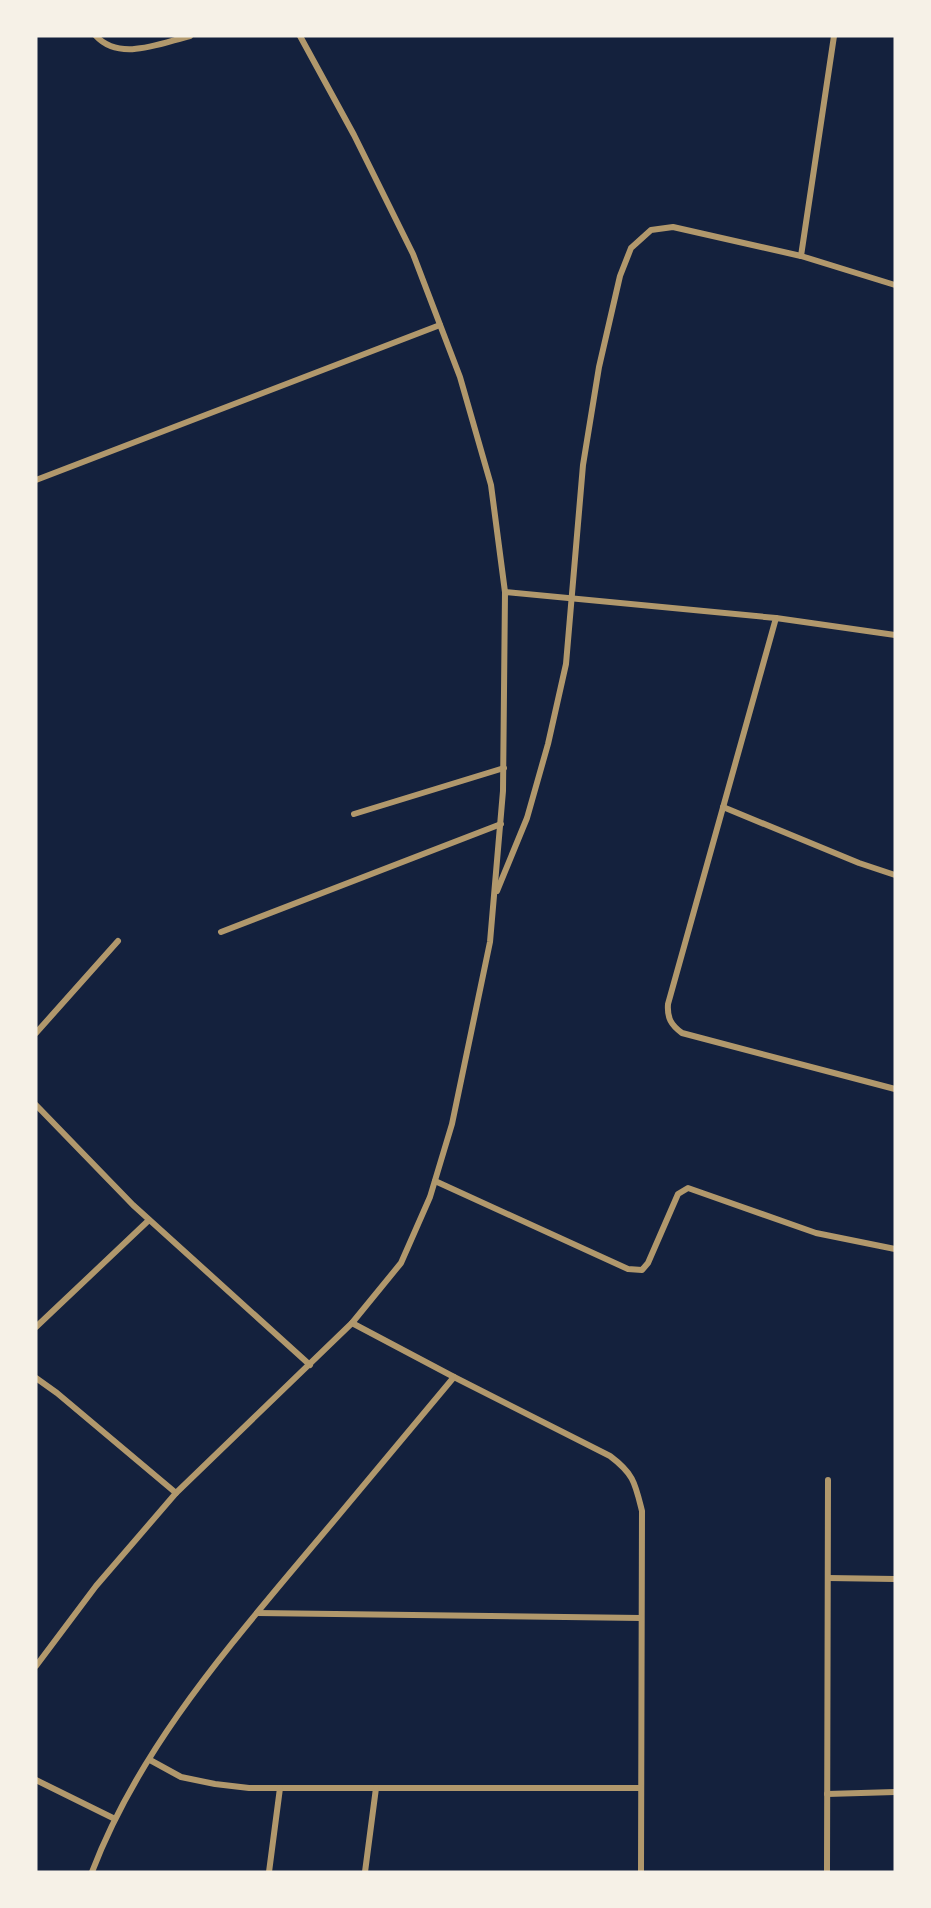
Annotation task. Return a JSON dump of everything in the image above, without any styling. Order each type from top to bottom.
[{"type":"street","points":[[96,36],[104,45],[133,50],[190,36]]},
{"type":"street","points":[[36,1666],[96,1586],[176,1493],[352,1323],[401,1263],[430,1197],[452,1124],[490,942],[504,768],[505,592],[491,485],[460,377],[413,254],[354,135],[300,36]]},
{"type":"street","points":[[801,256],[834,36]]},
{"type":"street","points":[[494,897],[527,818],[548,744],[566,664],[583,465],[596,389],[620,276],[632,248],[651,230],[673,227],[801,256],[895,285]]},
{"type":"street","points":[[36,480],[440,325]]},
{"type":"street","points":[[505,592],[776,618],[895,635]]},
{"type":"street","points":[[776,618],[668,1004],[667,1016],[673,1026],[682,1033],[895,1089]]},
{"type":"street","points":[[354,814],[504,768]]},
{"type":"street","points":[[723,807],[895,876]]},
{"type":"street","points":[[221,932],[501,824]]},
{"type":"street","points":[[36,1033],[118,941]]},
{"type":"street","points":[[36,1105],[149,1220],[310,1365]]},
{"type":"street","points":[[435,1181],[628,1269],[642,1269],[648,1263],[678,1194],[688,1188],[816,1233],[895,1250]]},
{"type":"street","points":[[36,1327],[149,1220]]},
{"type":"street","points":[[352,1323],[610,1456],[626,1468],[635,1485],[642,1511],[641,1872]]},
{"type":"street","points":[[92,1872],[115,1820],[181,1709],[257,1613],[454,1377]]},
{"type":"street","points":[[36,1378],[176,1493]]},
{"type":"street","points":[[827,1872],[828,1480]]},
{"type":"street","points":[[828,1578],[895,1579]]},
{"type":"street","points":[[257,1613],[642,1617]]},
{"type":"street","points":[[150,1760],[181,1777],[249,1788],[641,1788]]},
{"type":"street","points":[[36,1780],[115,1820]]},
{"type":"street","points":[[269,1872],[280,1788]]},
{"type":"street","points":[[366,1872],[376,1788]]},
{"type":"street","points":[[827,1794],[895,1792]]}]
